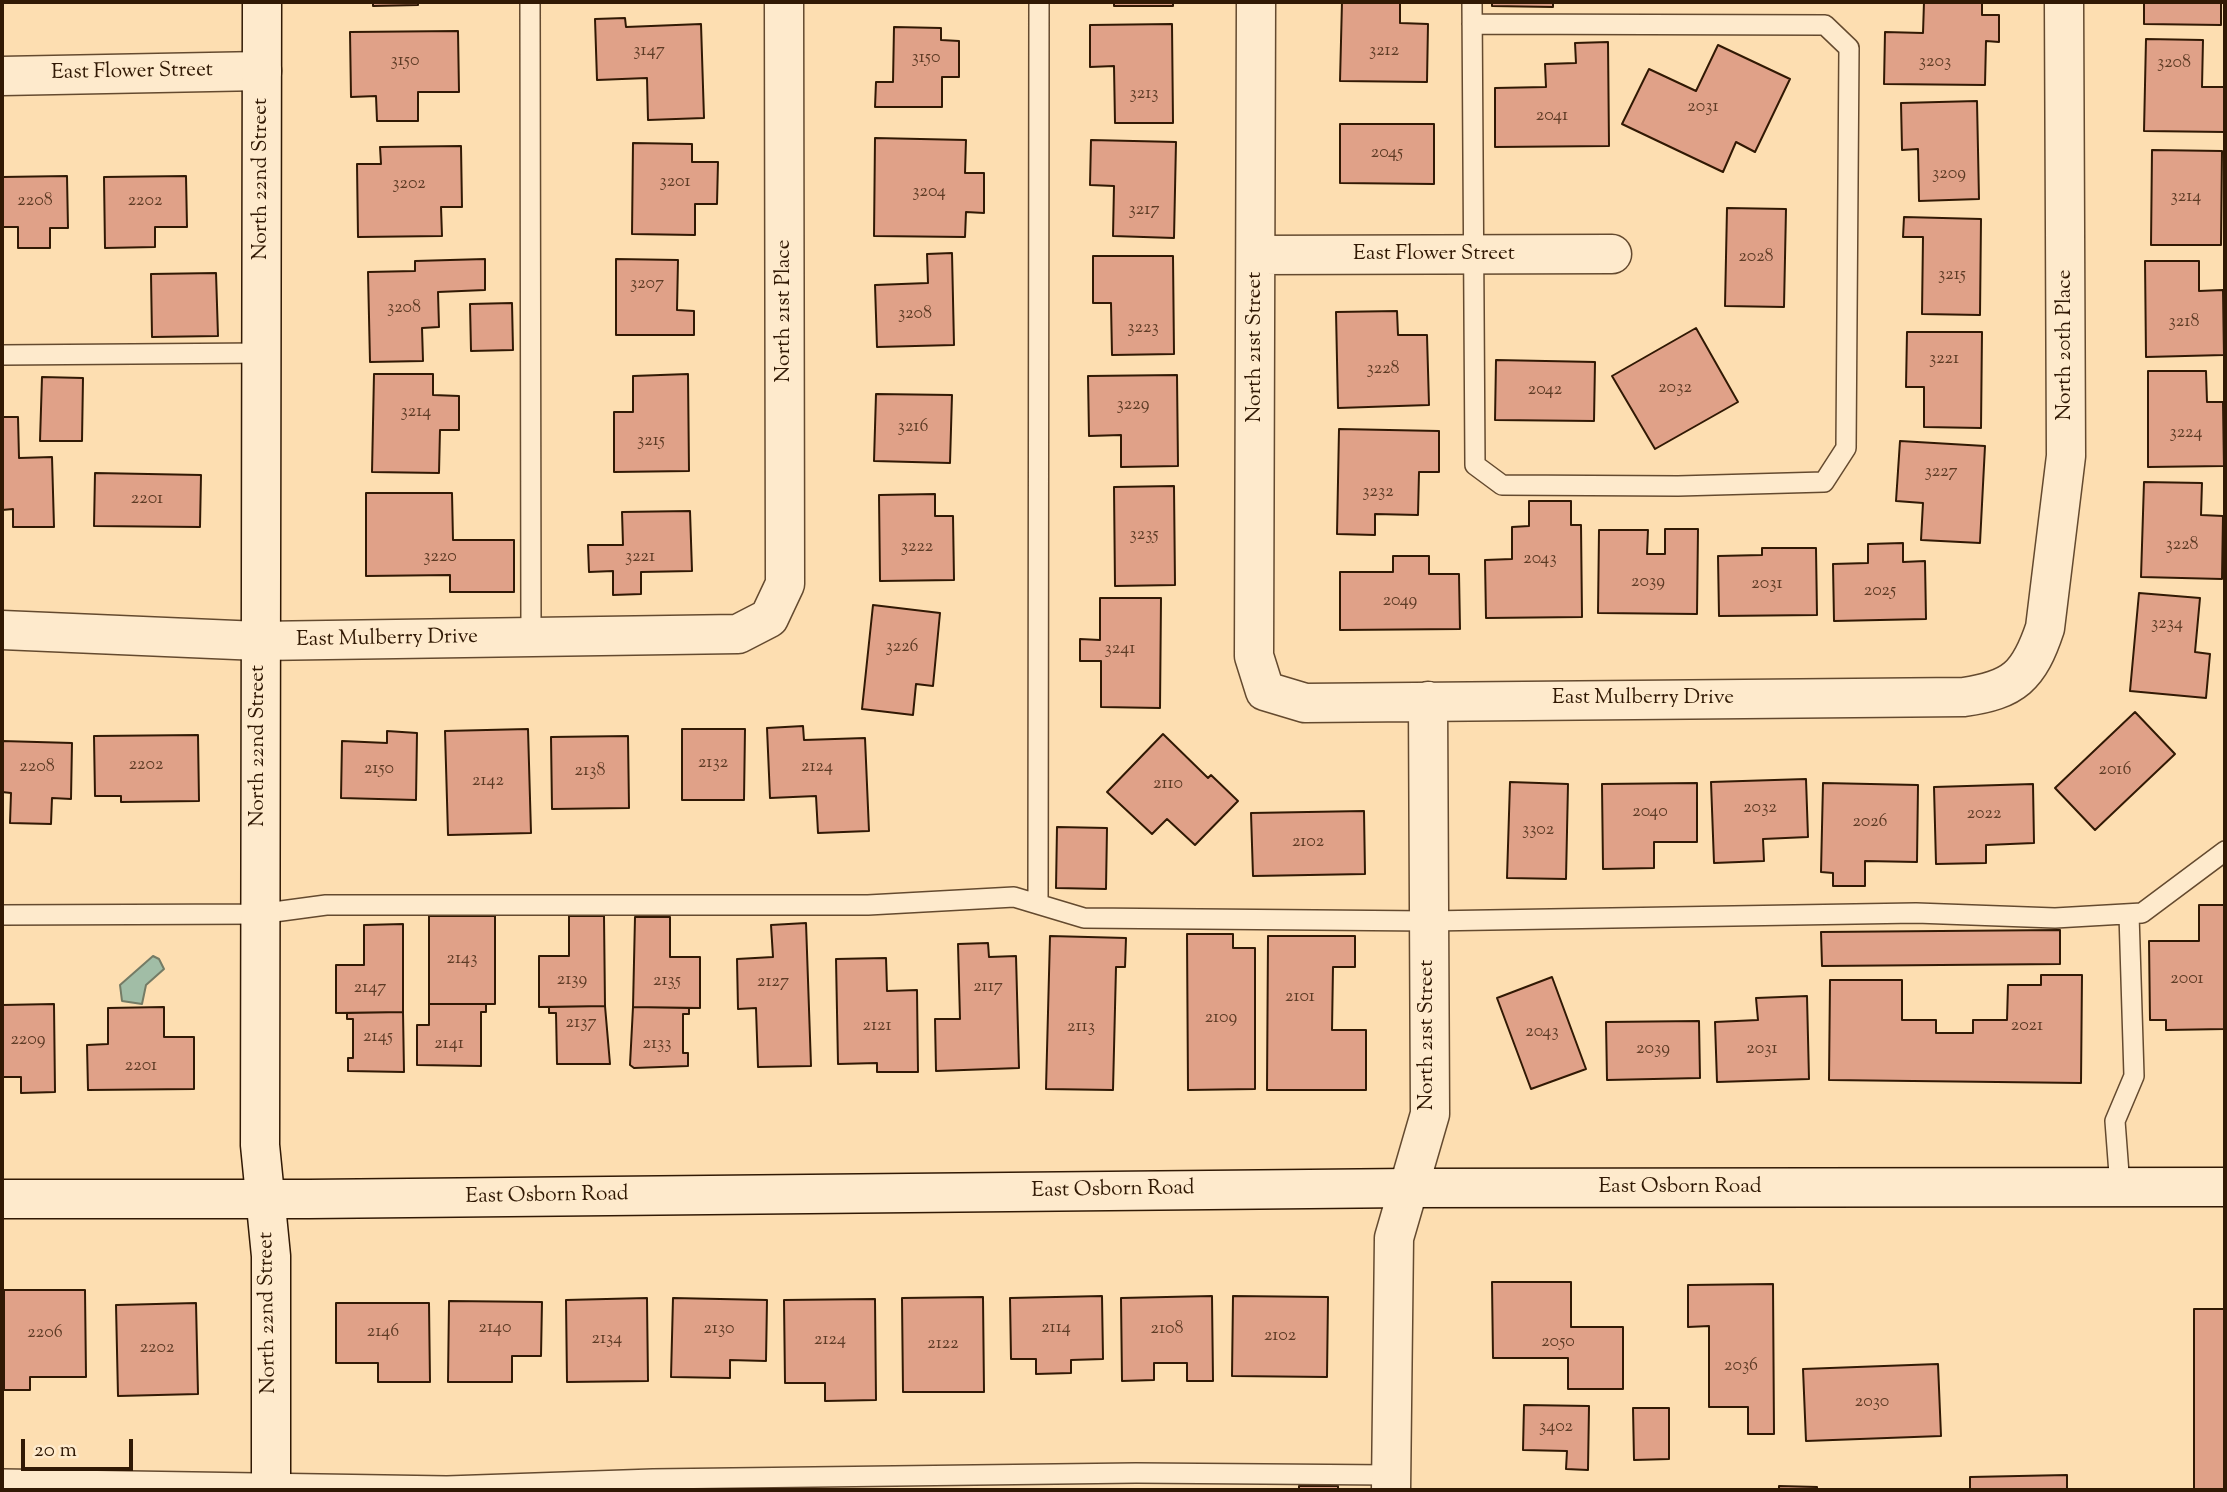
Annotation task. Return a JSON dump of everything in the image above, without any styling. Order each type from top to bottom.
[{"type":"street","name":"North 22nd Street","points":[[262,2],[260,1145],[271,1256],[271,1487]]},
{"type":"street","name":"North 21st Place","points":[[769,618],[785,584],[784,2]]},
{"type":"street","name":"North 21st Street","points":[[1256,2],[1254,656],[1265,691]]},
{"type":"street","name":"North 20th Place","points":[[2019,680],[2036,654],[2045,628],[2066,456],[2064,2]]},
{"type":"street","name":"East Flower Street","points":[[2,76],[262,71]]},
{"type":"street","name":"East Flower Street","points":[[1256,255],[1612,254]]},
{"type":"street","name":"East Mulberry Drive","points":[[2,630],[259,641],[531,638],[738,634],[769,618]]},
{"type":"street","name":"East Mulberry Drive","points":[[1265,691],[1305,703],[1964,697],[1992,693],[2019,680]]},
{"type":"street","name":"North 21st Street","points":[[1391,1482],[1392,1254],[1430,1114],[1428,701]]},
{"type":"street","name":"East Osborn Road","points":[[2,1199],[1409,1188],[2225,1187]]},
{"type":"lane","points":[[530,2],[531,638]]},
{"type":"lane","points":[[1038,2],[1038,902]]},
{"type":"lane","points":[[1472,2],[1472,24],[1475,254],[1475,466],[1502,485],[1678,486],[1824,482],[1846,448],[1849,48],[1825,26],[1472,24]]},
{"type":"lane","points":[[2,355],[263,353]]},
{"type":"lane","points":[[2,915],[259,914],[326,905],[868,905],[1014,897],[1038,902],[1084,918],[1429,921],[1916,913],[2055,918],[2142,913],[2225,851]]},
{"type":"lane","points":[[2120,1187],[2115,1121],[2134,1076],[2129,914]]},
{"type":"lane","points":[[2,1479],[271,1487],[1136,1473],[1391,1482]]},
{"type":"shaded area","points":[[153,956],[159,959],[164,969],[146,985],[142,1004],[122,1001],[120,985]]},
{"type":"building","points":[[373,2],[418,2],[418,5],[373,6]]},
{"type":"building","points":[[1114,2],[1173,2],[1173,6],[1114,6]]},
{"type":"building","points":[[1342,2],[1400,2],[1400,23],[1428,24],[1427,82],[1340,81]]},
{"type":"building","points":[[1492,2],[1553,2],[1553,7],[1492,6]]},
{"type":"building","points":[[1924,2],[1982,2],[1982,15],[1999,15],[1999,42],[1986,41],[1985,85],[1884,84],[1885,32],[1923,33]]},
{"type":"building","points":[[2144,2],[2221,2],[2221,25],[2144,24]]},
{"type":"building","points":[[625,18],[626,27],[701,24],[704,118],[648,120],[647,78],[597,80],[595,19]]},
{"type":"building","points":[[1172,24],[1173,123],[1115,123],[1114,66],[1090,67],[1090,25]]},
{"type":"building","points":[[894,27],[941,28],[941,40],[959,41],[959,77],[942,77],[942,107],[875,107],[876,82],[893,82]]},
{"type":"building","points":[[458,31],[459,92],[418,92],[418,121],[377,121],[376,96],[351,97],[350,32]]},
{"type":"building","points":[[2146,39],[2203,40],[2202,87],[2225,87],[2225,132],[2144,131]]},
{"type":"building","points":[[1608,42],[1609,146],[1495,147],[1495,88],[1546,87],[1545,64],[1576,63],[1575,43]]},
{"type":"building","points":[[1718,45],[1790,79],[1755,152],[1736,142],[1723,172],[1622,124],[1649,69],[1696,91]]},
{"type":"building","points":[[1977,101],[1979,199],[1919,201],[1918,149],[1902,150],[1901,103]]},
{"type":"building","points":[[1340,124],[1434,124],[1434,184],[1340,183]]},
{"type":"building","points":[[875,138],[966,140],[965,173],[984,173],[984,213],[966,212],[965,237],[874,236]]},
{"type":"building","points":[[1091,140],[1176,142],[1174,238],[1113,236],[1114,186],[1090,185]]},
{"type":"building","points":[[633,143],[692,144],[692,162],[718,162],[717,204],[695,204],[695,235],[632,234]]},
{"type":"building","points":[[461,146],[462,207],[441,207],[442,236],[358,237],[357,164],[381,164],[380,147]]},
{"type":"building","points":[[2152,150],[2222,151],[2221,245],[2151,245]]},
{"type":"building","points":[[67,176],[68,228],[50,228],[50,248],[18,248],[18,227],[2,227],[2,177]]},
{"type":"building","points":[[186,176],[187,227],[155,227],[155,247],[105,248],[104,177]]},
{"type":"building","points":[[1727,208],[1786,209],[1784,307],[1725,306]]},
{"type":"building","points":[[1904,217],[1981,219],[1980,315],[1922,314],[1923,237],[1903,237]]},
{"type":"building","points":[[952,253],[954,345],[877,347],[875,285],[928,283],[927,254]]},
{"type":"building","points":[[1093,256],[1173,256],[1174,354],[1112,355],[1111,303],[1093,303]]},
{"type":"building","points":[[485,259],[485,290],[438,292],[439,327],[422,328],[423,361],[370,362],[368,272],[415,271],[415,261]]},
{"type":"building","points":[[616,259],[678,260],[677,310],[694,311],[694,335],[616,335]]},
{"type":"building","points":[[2145,261],[2199,261],[2199,291],[2223,290],[2224,355],[2146,357]]},
{"type":"building","points":[[216,273],[218,336],[152,337],[151,274]]},
{"type":"building","points":[[512,303],[513,350],[471,351],[470,304]]},
{"type":"building","points":[[1397,311],[1398,335],[1427,335],[1429,405],[1338,408],[1336,312]]},
{"type":"building","points":[[1696,328],[1738,402],[1655,449],[1612,376]]},
{"type":"building","points":[[1907,332],[1982,332],[1981,428],[1924,427],[1924,387],[1906,387]]},
{"type":"building","points":[[1496,360],[1595,362],[1594,421],[1495,420]]},
{"type":"building","points":[[2148,371],[2206,371],[2207,402],[2223,402],[2224,466],[2148,467]]},
{"type":"building","points":[[374,374],[433,374],[433,395],[459,396],[459,430],[440,430],[439,473],[372,472]]},
{"type":"building","points":[[688,374],[689,471],[614,472],[614,412],[633,412],[633,376]]},
{"type":"building","points":[[1177,375],[1178,466],[1121,467],[1121,435],[1089,436],[1088,376]]},
{"type":"building","points":[[42,377],[83,378],[82,441],[40,441]]},
{"type":"building","points":[[876,394],[952,395],[950,463],[874,461]]},
{"type":"building","points":[[2,417],[18,417],[19,458],[52,457],[54,527],[13,527],[13,509],[2,510]]},
{"type":"building","points":[[1339,429],[1439,431],[1439,472],[1419,472],[1418,515],[1375,514],[1375,535],[1337,534]]},
{"type":"building","points":[[1900,441],[1985,446],[1980,543],[1921,540],[1923,503],[1896,501]]},
{"type":"building","points":[[95,473],[201,475],[200,527],[94,526]]},
{"type":"building","points":[[2144,482],[2202,483],[2201,515],[2223,516],[2222,579],[2141,577]]},
{"type":"building","points":[[1174,486],[1175,585],[1115,586],[1114,487]]},
{"type":"building","points":[[366,493],[452,493],[453,540],[514,540],[514,592],[450,592],[450,575],[366,576]]},
{"type":"building","points":[[935,494],[935,516],[953,516],[954,580],[880,581],[879,495]]},
{"type":"building","points":[[1529,501],[1571,501],[1571,525],[1581,525],[1582,617],[1486,618],[1485,560],[1512,559],[1512,527],[1529,526]]},
{"type":"building","points":[[690,511],[692,571],[641,572],[641,594],[613,595],[613,571],[589,572],[588,545],[623,545],[622,512]]},
{"type":"building","points":[[1665,529],[1698,529],[1697,614],[1598,613],[1599,530],[1648,530],[1647,554],[1665,554]]},
{"type":"building","points":[[1903,543],[1903,562],[1925,561],[1926,619],[1834,621],[1833,564],[1868,563],[1868,544]]},
{"type":"building","points":[[1762,548],[1816,548],[1817,615],[1719,616],[1718,556],[1762,555]]},
{"type":"building","points":[[1393,556],[1429,556],[1429,574],[1459,574],[1460,629],[1340,630],[1340,572],[1393,572]]},
{"type":"building","points":[[2139,593],[2200,598],[2195,652],[2210,654],[2206,698],[2130,691]]},
{"type":"building","points":[[1100,598],[1161,598],[1160,708],[1101,707],[1101,661],[1080,661],[1080,639],[1100,640]]},
{"type":"building","points":[[873,605],[940,613],[933,686],[916,684],[913,715],[862,709]]},
{"type":"building","points":[[2135,712],[2175,754],[2095,830],[2055,788]]},
{"type":"building","points":[[803,726],[804,740],[865,738],[869,831],[818,833],[816,796],[770,798],[767,728]]},
{"type":"building","points":[[528,729],[531,833],[448,835],[445,731]]},
{"type":"building","points":[[682,729],[745,729],[744,800],[682,800]]},
{"type":"building","points":[[387,731],[417,733],[416,800],[341,798],[342,741],[387,743]]},
{"type":"building","points":[[1163,734],[1208,778],[1211,775],[1238,801],[1195,845],[1167,819],[1152,834],[1107,792]]},
{"type":"building","points":[[198,735],[199,801],[121,802],[121,796],[95,796],[94,736]]},
{"type":"building","points":[[628,736],[629,808],[552,809],[551,737]]},
{"type":"building","points":[[2,741],[72,743],[71,799],[52,798],[51,824],[10,823],[11,793],[2,792]]},
{"type":"building","points":[[1806,779],[1808,837],[1763,839],[1764,861],[1714,863],[1711,782]]},
{"type":"building","points":[[1510,782],[1568,784],[1566,879],[1507,878]]},
{"type":"building","points":[[1697,783],[1697,842],[1654,842],[1654,868],[1603,869],[1602,784]]},
{"type":"building","points":[[1823,783],[1918,785],[1917,862],[1865,861],[1865,886],[1833,886],[1833,873],[1821,872]]},
{"type":"building","points":[[2033,784],[2034,843],[1986,845],[1986,863],[1936,864],[1934,787]]},
{"type":"building","points":[[1364,811],[1365,874],[1253,876],[1251,813]]},
{"type":"building","points":[[1057,827],[1107,828],[1106,889],[1056,888]]},
{"type":"building","points":[[2199,905],[2225,905],[2225,1029],[2166,1030],[2166,1020],[2150,1020],[2149,941],[2199,941]]},
{"type":"building","points":[[429,916],[495,916],[495,1004],[429,1004]]},
{"type":"building","points":[[569,916],[604,916],[605,1006],[539,1007],[539,956],[569,956]]},
{"type":"building","points":[[635,917],[670,917],[670,957],[700,957],[700,1008],[633,1007]]},
{"type":"building","points":[[806,923],[811,1066],[758,1067],[756,1008],[738,1009],[737,959],[773,957],[771,925]]},
{"type":"building","points":[[403,924],[403,1012],[336,1013],[336,965],[364,965],[364,925]]},
{"type":"building","points":[[2060,930],[2060,964],[1822,966],[1821,932]]},
{"type":"building","points":[[1187,934],[1233,934],[1233,948],[1255,948],[1255,1089],[1188,1090]]},
{"type":"building","points":[[1050,936],[1126,938],[1125,967],[1116,967],[1113,1090],[1046,1089]]},
{"type":"building","points":[[1268,936],[1355,936],[1355,967],[1333,967],[1332,1030],[1366,1030],[1366,1090],[1267,1090]]},
{"type":"building","points":[[988,943],[989,957],[1016,956],[1019,1068],[936,1071],[935,1019],[960,1019],[958,944]]},
{"type":"building","points":[[886,958],[887,991],[917,990],[918,1072],[877,1072],[877,1063],[838,1064],[836,959]]},
{"type":"building","points":[[2041,975],[2082,975],[2081,1083],[1829,1080],[1830,980],[1902,980],[1902,1020],[1936,1020],[1936,1033],[1973,1033],[1973,1020],[2007,1020],[2008,985],[2041,985]]},
{"type":"building","points":[[1552,977],[1586,1069],[1531,1089],[1497,998]]},
{"type":"building","points":[[1807,996],[1809,1079],[1717,1082],[1715,1022],[1758,1020],[1756,998]]},
{"type":"building","points":[[54,1004],[55,1092],[21,1093],[21,1077],[2,1077],[2,1005]]},
{"type":"building","points":[[429,1004],[486,1004],[486,1012],[481,1012],[481,1066],[417,1065],[417,1025],[429,1025]]},
{"type":"building","points":[[605,1006],[610,1064],[557,1064],[556,1013],[549,1013],[549,1007]]},
{"type":"building","points":[[164,1007],[164,1037],[194,1037],[194,1089],[88,1090],[87,1045],[108,1044],[108,1008]]},
{"type":"building","points":[[633,1007],[689,1008],[689,1014],[683,1014],[683,1053],[688,1053],[688,1066],[634,1068],[630,1065]]},
{"type":"building","points":[[403,1012],[404,1072],[348,1071],[348,1058],[353,1058],[353,1019],[347,1019],[347,1013]]},
{"type":"building","points":[[1699,1021],[1700,1078],[1607,1080],[1606,1022]]},
{"type":"building","points":[[1492,1282],[1571,1282],[1571,1327],[1623,1327],[1623,1389],[1568,1389],[1568,1358],[1493,1358]]},
{"type":"building","points":[[1773,1284],[1774,1434],[1748,1434],[1748,1407],[1709,1407],[1709,1326],[1688,1327],[1688,1285]]},
{"type":"building","points":[[4,1290],[85,1290],[86,1377],[30,1377],[30,1390],[4,1390]]},
{"type":"building","points":[[1102,1296],[1103,1359],[1071,1360],[1071,1373],[1036,1374],[1036,1359],[1011,1359],[1010,1298]]},
{"type":"building","points":[[1212,1296],[1213,1381],[1187,1381],[1187,1363],[1154,1363],[1154,1380],[1122,1381],[1121,1298]]},
{"type":"building","points":[[1233,1296],[1328,1297],[1327,1377],[1232,1376]]},
{"type":"building","points":[[983,1297],[984,1392],[903,1392],[902,1298]]},
{"type":"building","points":[[647,1298],[648,1381],[567,1382],[566,1300]]},
{"type":"building","points":[[673,1298],[767,1300],[766,1361],[730,1360],[730,1378],[671,1377]]},
{"type":"building","points":[[875,1299],[876,1400],[825,1401],[825,1383],[785,1383],[784,1300]]},
{"type":"building","points":[[449,1301],[542,1302],[541,1356],[512,1356],[512,1382],[448,1382]]},
{"type":"building","points":[[196,1303],[198,1394],[118,1396],[116,1305]]},
{"type":"building","points":[[336,1303],[429,1303],[430,1382],[378,1382],[378,1363],[336,1363]]},
{"type":"building","points":[[2194,1309],[2225,1309],[2225,1490],[2194,1490]]},
{"type":"building","points":[[1938,1364],[1941,1436],[1806,1441],[1803,1369]]},
{"type":"building","points":[[1524,1405],[1589,1406],[1588,1470],[1566,1469],[1567,1451],[1523,1450]]},
{"type":"building","points":[[1633,1408],[1669,1408],[1669,1459],[1634,1460]]},
{"type":"building","points":[[2067,1475],[2067,1490],[1970,1490],[1970,1477]]},
{"type":"building","points":[[1299,1486],[1338,1486],[1338,1490],[1299,1490]]},
{"type":"building","points":[[1779,1486],[1817,1487],[1817,1490],[1779,1490]]}]
